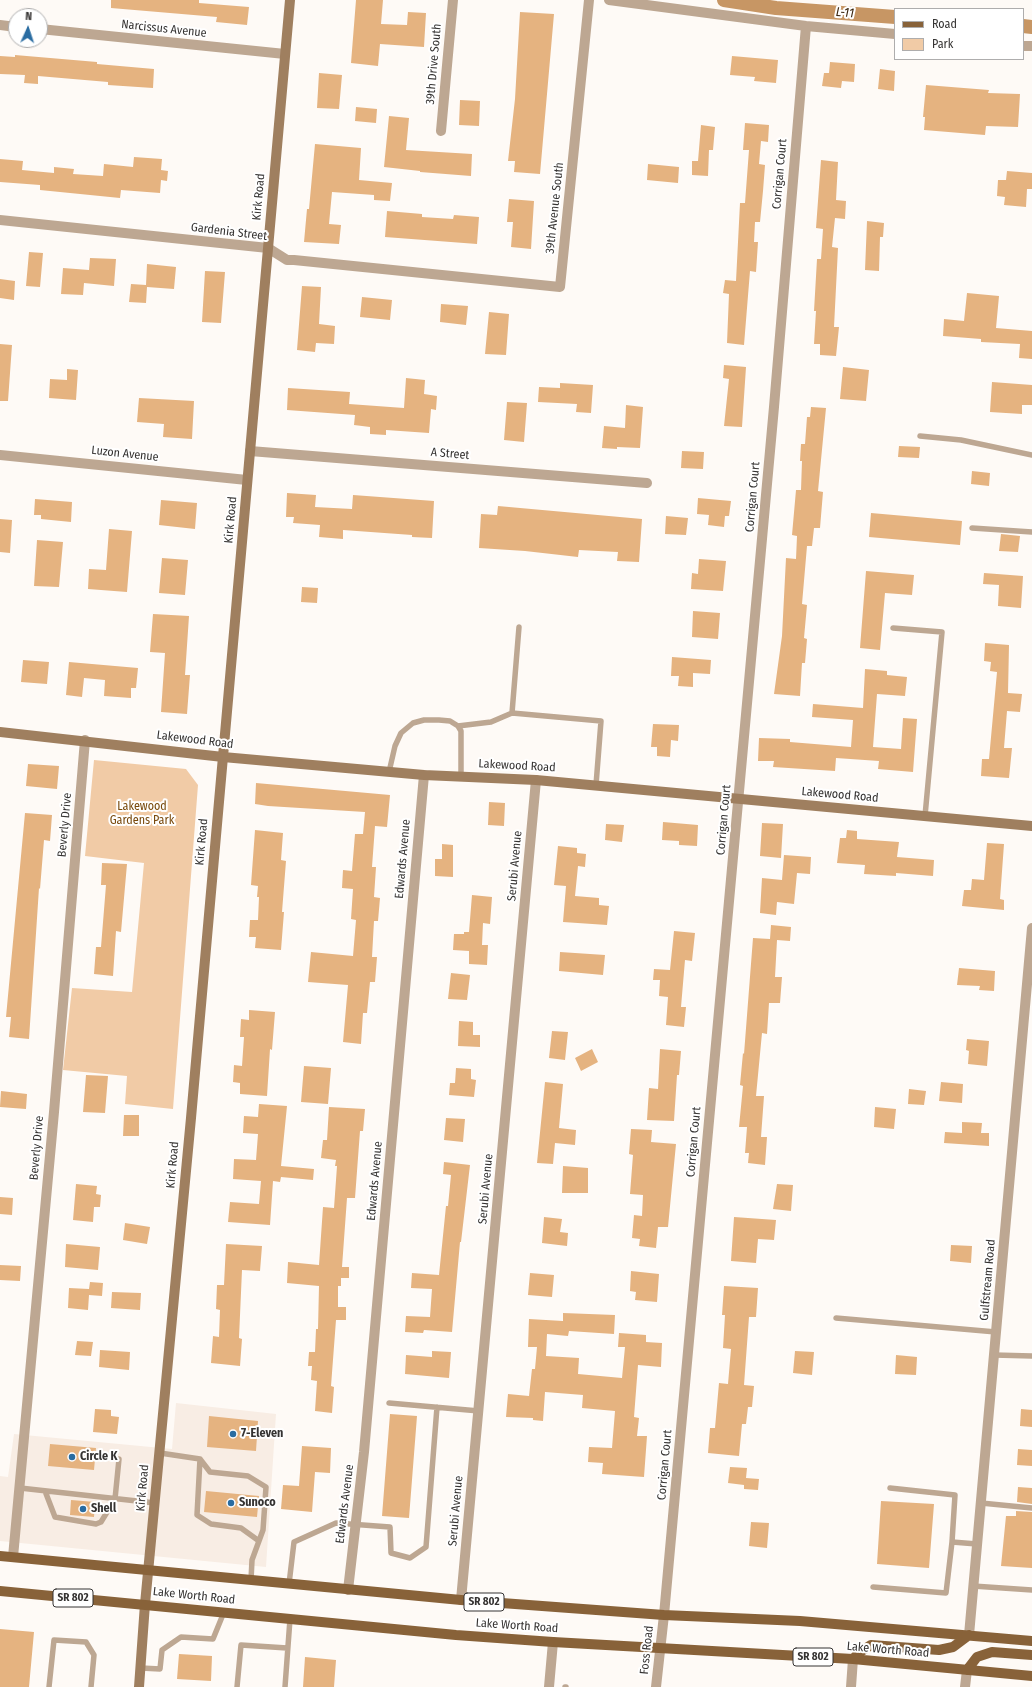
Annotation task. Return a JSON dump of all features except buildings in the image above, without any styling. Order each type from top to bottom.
[{"type":"main road","name":"Lake Worth Road","points":[[0,1556],[149,1569],[348,1590],[461,1600],[664,1615],[800,1621],[1032,1641]]},
{"type":"main road","name":"Lake Worth Road","points":[[0,1591],[290,1619],[552,1642],[853,1659],[1032,1676]]},
{"type":"main road","points":[[853,1659],[860,1652],[871,1645],[939,1650],[953,1647],[969,1635]]},
{"type":"main road","points":[[967,1670],[977,1658],[992,1652],[1032,1656]]},
{"type":"street","name":"Kirk Road","points":[[139,1687],[145,1604],[223,757],[290,0]]},
{"type":"street","name":"39th Drive South","points":[[441,131],[453,0]]},
{"type":"street","name":"39th Avenue South","points":[[428,274],[560,287],[589,0]]},
{"type":"street","points":[[609,0],[806,26],[894,34]]},
{"type":"street","name":"Corrigan Court","points":[[664,1615],[739,799],[806,26]]},
{"type":"street","name":"Narcissus Avenue","points":[[48,30],[285,54]]},
{"type":"street","name":"Gardenia Street","points":[[0,220],[268,248],[287,260],[428,274]]},
{"type":"street","name":"A Street","points":[[250,451],[647,483]]},
{"type":"street","name":"Luzon Avenue","points":[[0,455],[247,480]]},
{"type":"street","name":"Lakewood Road","points":[[0,732],[85,740],[223,757],[424,775],[536,780],[596,785],[1032,826]]},
{"type":"street","name":"Beverly Drive","points":[[14,1557],[85,740]]},
{"type":"street","name":"Edwards Avenue","points":[[348,1590],[364,1452],[376,1300],[424,775]]},
{"type":"street","name":"Serubi Avenue","points":[[461,1600],[536,780]]},
{"type":"street","name":"Gulfstream Road","points":[[969,1635],[1031,958],[1032,928]]},
{"type":"street","name":"Foss Road","points":[[656,1687],[664,1615]]},
{"type":"street","points":[[549,1687],[552,1642]]},
{"type":"street","points":[[851,1687],[853,1659]]},
{"type":"street","points":[[965,1687],[967,1670]]},
{"type":"lane","points":[[920,436],[961,440],[1032,455]]},
{"type":"lane","points":[[972,528],[1032,532]]},
{"type":"lane","points":[[512,713],[519,627]]},
{"type":"lane","points":[[893,628],[942,632],[925,816]]},
{"type":"lane","points":[[458,726],[491,722],[512,713],[601,721],[596,785]]},
{"type":"lane","points":[[390,772],[398,739],[401,733],[413,723],[424,720],[439,720],[450,721],[458,726],[461,731],[461,776]]},
{"type":"lane","points":[[836,1318],[996,1332]]},
{"type":"lane","points":[[994,1355],[1032,1356]]},
{"type":"lane","points":[[389,1403],[478,1411]]},
{"type":"lane","points":[[289,1584],[294,1542],[336,1523],[390,1527],[391,1553],[410,1558],[426,1547],[437,1407]]},
{"type":"lane","points":[[160,1453],[200,1459],[210,1472],[248,1476],[266,1487],[263,1530],[252,1560],[251,1580]]},
{"type":"lane","points":[[45,1491],[55,1517],[96,1524],[101,1522],[114,1499],[119,1459]]},
{"type":"lane","points":[[200,1459],[197,1515],[211,1524],[241,1528],[259,1542]]},
{"type":"lane","points":[[20,1488],[155,1503]]},
{"type":"lane","points":[[873,1587],[946,1593],[956,1495],[890,1488]]},
{"type":"lane","points":[[981,1503],[1032,1508]]},
{"type":"lane","points":[[952,1542],[977,1544]]},
{"type":"lane","points":[[973,1586],[1032,1590]]},
{"type":"lane","points":[[141,1668],[160,1669],[162,1650],[181,1637],[213,1639],[224,1612]]},
{"type":"lane","points":[[285,1687],[290,1619]]},
{"type":"lane","points":[[49,1687],[54,1640],[86,1642],[94,1655],[91,1687]]},
{"type":"lane","points":[[237,1687],[241,1645],[287,1648]]},
{"type":"shaded area","points":[[176,1403],[276,1414],[266,1567],[0,1541],[0,1476],[8,1477],[14,1434],[172,1449]]},
{"type":"green space","name":"Lakewood Gardens Park","points":[[94,760],[186,769],[198,785],[173,1109],[125,1104],[127,1076],[63,1070],[72,988],[132,992],[144,863],[85,856]]},
{"type":"waterway","name":"L-11","points":[[724,0],[776,8],[894,17]]},
{"type":"waterway","name":"L-11","points":[[1024,26],[1032,27]]},
{"type":"place","name":"7-Eleven","points":[[233,1434]]},
{"type":"place","name":"Circle K","points":[[72,1457]]},
{"type":"place","name":"Sunoco","points":[[231,1503]]},
{"type":"place","name":"Shell","points":[[83,1509]]}]
